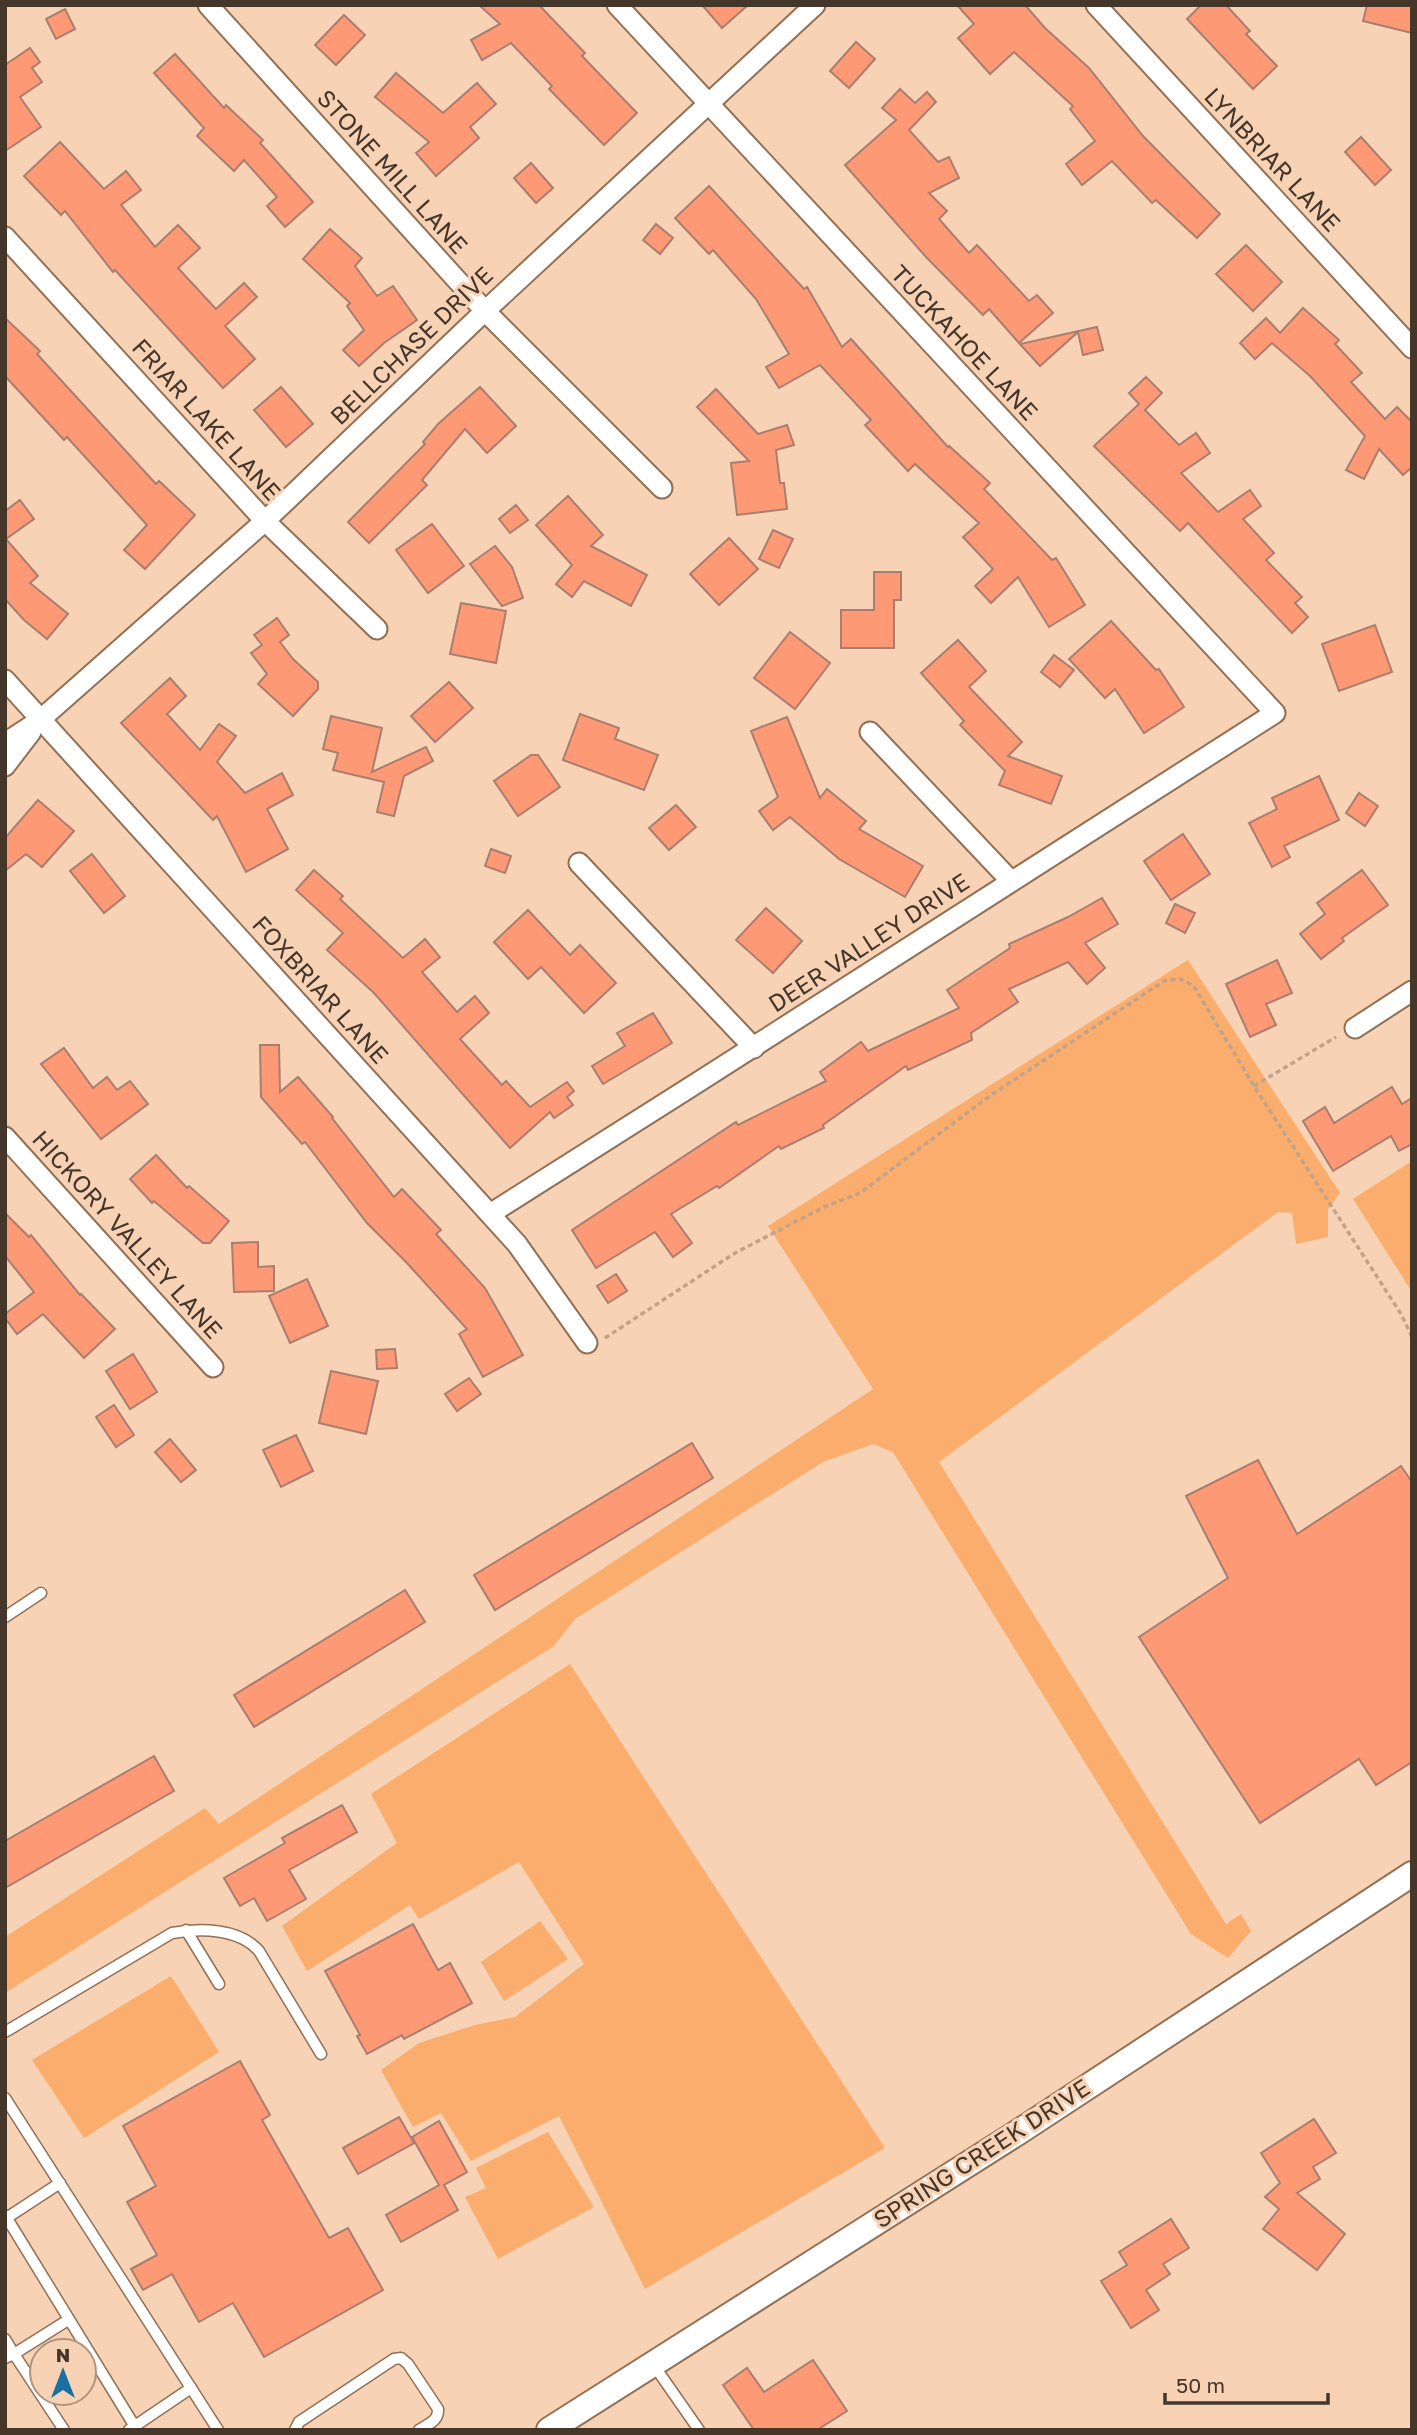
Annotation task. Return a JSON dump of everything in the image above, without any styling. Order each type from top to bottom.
[{"type":"street","name":"STONE MILL LANE","points":[[208,5],[485,311],[662,488]]},
{"type":"street","name":"TUCKAHOE LANE","points":[[617,5],[1275,713]]},
{"type":"street","name":"BELLCHASE DRIVE","points":[[5,743],[40,720],[265,521],[485,311],[815,5]]},
{"type":"street","name":"LYNBRIAR LANE","points":[[1096,5],[1412,348]]},
{"type":"street","name":"FRIAR LAKE LANE","points":[[5,237],[265,521],[377,629]]},
{"type":"street","name":"FOXBRIAR LANE","points":[[5,680],[517,1244],[587,1343]]},
{"type":"street","name":"DEER VALLEY DRIVE","points":[[490,1214],[1275,713]]},
{"type":"street","name":"BELLCHASE DRIVE","points":[[5,766],[40,720]]},
{"type":"street","points":[[870,732],[1010,880]]},
{"type":"street","points":[[579,863],[754,1048]]},
{"type":"street","points":[[1354,1028],[1412,991]]},
{"type":"street","name":"HICKORY VALLEY LANE","points":[[5,1137],[213,1367]]},
{"type":"street","name":"SPRING CREEK DRIVE","points":[[549,2430],[1017,2133],[1412,1874]]},
{"type":"lane","points":[[5,1617],[41,1593]]},
{"type":"lane","points":[[186,1930],[219,1984]]},
{"type":"lane","points":[[5,2032],[172,1933],[186,1930],[237,1935],[251,1941],[321,2054]]},
{"type":"lane","points":[[5,2098],[218,2430]]},
{"type":"lane","points":[[60,2183],[6,2217],[134,2428],[191,2388]]},
{"type":"lane","points":[[10,2356],[68,2320]]},
{"type":"lane","points":[[5,2339],[10,2356],[64,2430]]},
{"type":"lane","points":[[295,2430],[299,2422],[394,2359],[401,2358],[408,2364],[438,2409],[439,2416],[436,2420],[419,2430]]},
{"type":"lane","points":[[653,2364],[699,2430]]},
{"type":"path","points":[[587,1343],[601,1341],[735,1253],[860,1193],[990,1095],[1164,981],[1180,979],[1194,985],[1254,1086],[1401,1314],[1412,1337]]},
{"type":"path","points":[[1254,1086],[1317,1046],[1354,1028]]},
{"type":"shaded area","points":[[1188,960],[1340,1193],[1328,1209],[1328,1237],[1296,1244],[1292,1213],[1278,1212],[939,1462],[1226,1924],[1241,1914],[1251,1931],[1228,1958],[1191,1934],[893,1452],[873,1444],[823,1462],[575,1619],[554,1646],[5,1993],[5,1937],[205,1808],[219,1824],[873,1389],[768,1226]]},
{"type":"shaded area","points":[[1412,1161],[1412,1292],[1353,1199]]},
{"type":"shaded area","points":[[570,1664],[885,2148],[645,2289],[559,2116],[471,2161],[441,2113],[413,2127],[381,2070],[419,2043],[475,2025],[515,2017],[584,1964],[519,1862],[419,1919],[410,1905],[307,1971],[282,1926],[397,1843],[371,1794]]},
{"type":"shaded area","points":[[540,1921],[568,1959],[504,2001],[481,1962]]},
{"type":"shaded area","points":[[171,1976],[219,2052],[84,2138],[32,2060]]},
{"type":"shaded area","points":[[548,2132],[594,2207],[498,2259],[465,2197],[486,2188],[476,2168]]},
{"type":"building","points":[[479,5],[539,5],[585,53],[582,56],[637,113],[604,145],[549,89],[552,86],[511,43],[482,60],[471,40],[500,24]]},
{"type":"building","points":[[702,5],[748,5],[722,28]]},
{"type":"building","points":[[957,5],[1025,5],[1045,28],[1089,68],[1143,136],[1220,214],[1197,238],[1156,200],[1152,203],[1112,161],[1082,185],[1066,164],[1095,141],[1070,109],[1073,106],[1014,52],[990,74],[958,38],[974,24]]},
{"type":"building","points":[[1201,5],[1226,5],[1250,31],[1246,34],[1277,66],[1253,89],[1187,19]]},
{"type":"building","points":[[1367,5],[1412,5],[1412,33],[1363,21]]},
{"type":"building","points":[[65,9],[75,29],[56,39],[46,19]]},
{"type":"building","points":[[344,15],[365,35],[336,65],[315,45]]},
{"type":"building","points":[[856,42],[875,59],[849,88],[830,71]]},
{"type":"building","points":[[30,48],[40,62],[32,68],[42,82],[20,97],[41,127],[5,151],[5,65]]},
{"type":"building","points":[[175,54],[224,108],[226,105],[263,140],[260,143],[313,202],[285,227],[267,206],[277,197],[244,160],[234,171],[197,136],[204,128],[154,73]]},
{"type":"building","points":[[396,73],[443,113],[477,83],[496,104],[470,127],[479,138],[436,176],[416,153],[429,142],[375,97]]},
{"type":"building","points":[[900,89],[915,103],[927,92],[936,102],[909,130],[938,162],[949,157],[959,178],[929,193],[947,211],[939,219],[969,253],[977,245],[1029,301],[1037,295],[1053,313],[1019,343],[989,309],[983,315],[926,257],[845,165],[896,120],[882,108]]},
{"type":"building","points":[[1361,137],[1391,170],[1375,185],[1345,152]]},
{"type":"building","points":[[60,142],[104,189],[126,171],[141,190],[121,205],[155,247],[178,225],[200,248],[178,268],[216,309],[244,283],[257,297],[225,326],[255,359],[223,388],[115,270],[113,272],[65,211],[61,215],[24,176]]},
{"type":"building","points":[[531,163],[553,188],[536,203],[514,178]]},
{"type":"building","points":[[709,186],[804,289],[807,287],[842,347],[851,339],[948,447],[990,483],[984,489],[1052,560],[1056,558],[1085,605],[1049,627],[1018,577],[991,603],[975,586],[993,569],[963,537],[979,523],[915,464],[908,471],[865,425],[871,420],[820,365],[779,388],[766,367],[789,354],[756,299],[713,250],[709,254],[675,218]]},
{"type":"building","points":[[656,224],[673,238],[660,254],[643,240]]},
{"type":"building","points":[[330,229],[362,258],[355,266],[377,296],[393,286],[417,320],[384,343],[359,366],[343,350],[364,330],[347,306],[350,303],[303,259]]},
{"type":"building","points":[[1246,245],[1282,282],[1253,311],[1216,274]]},
{"type":"building","points":[[1303,308],[1339,340],[1335,344],[1362,373],[1351,382],[1385,419],[1397,407],[1412,422],[1412,467],[1403,475],[1379,449],[1364,479],[1346,470],[1365,436],[1310,376],[1272,343],[1255,359],[1240,343],[1266,318],[1280,333]]},
{"type":"building","points":[[5,318],[40,351],[37,354],[156,484],[159,481],[195,515],[145,569],[124,550],[147,525],[67,437],[64,440],[5,376]]},
{"type":"building","points":[[1097,327],[1103,350],[1083,355],[1078,332],[1040,366],[1020,344]]},
{"type":"building","points":[[1146,377],[1162,393],[1145,410],[1179,445],[1196,433],[1210,453],[1181,473],[1218,512],[1250,490],[1261,506],[1243,519],[1274,553],[1266,560],[1302,597],[1295,603],[1308,617],[1292,633],[1188,523],[1180,531],[1094,446],[1139,404],[1129,393]]},
{"type":"building","points":[[281,387],[313,424],[286,447],[254,410]]},
{"type":"building","points":[[480,387],[516,426],[487,453],[465,429],[422,480],[427,485],[369,543],[348,522],[425,444],[423,442],[438,424]]},
{"type":"building","points":[[716,389],[758,434],[787,425],[794,445],[776,450],[780,483],[784,483],[787,509],[737,515],[731,463],[749,461],[697,407]]},
{"type":"building","points":[[568,496],[603,535],[591,546],[647,575],[631,606],[584,581],[572,597],[556,584],[572,565],[536,525]]},
{"type":"building","points":[[20,500],[34,519],[6,539],[38,576],[30,583],[68,614],[47,639],[24,620],[5,599],[5,511]]},
{"type":"building","points":[[516,505],[528,520],[510,533],[499,519]]},
{"type":"building","points":[[432,524],[464,566],[428,593],[396,550]]},
{"type":"building","points":[[773,530],[793,539],[779,568],[759,559]]},
{"type":"building","points":[[729,538],[758,569],[719,605],[690,574]]},
{"type":"building","points":[[495,546],[512,567],[523,598],[502,606],[470,564]]},
{"type":"building","points":[[874,572],[901,572],[901,600],[894,600],[894,648],[841,648],[841,610],[874,610]]},
{"type":"building","points":[[461,603],[506,611],[496,663],[450,654]]},
{"type":"building","points":[[277,618],[289,635],[280,642],[293,659],[318,682],[318,689],[293,716],[258,684],[267,674],[251,653],[262,645],[254,635]]},
{"type":"building","points":[[1111,621],[1156,670],[1159,669],[1184,707],[1144,733],[1115,689],[1105,698],[1069,659]]},
{"type":"building","points":[[1375,625],[1392,672],[1339,691],[1322,644]]},
{"type":"building","points":[[790,632],[830,663],[795,709],[754,678]]},
{"type":"building","points":[[958,640],[986,671],[969,687],[1022,742],[1008,756],[1062,776],[1051,804],[999,785],[1005,771],[960,725],[964,721],[921,673]]},
{"type":"building","points":[[1054,655],[1074,670],[1060,687],[1041,672]]},
{"type":"building","points":[[170,678],[186,696],[167,714],[200,750],[219,724],[236,736],[217,762],[245,793],[282,773],[293,795],[267,809],[288,849],[246,872],[217,816],[213,820],[121,723]]},
{"type":"building","points":[[449,682],[473,708],[435,742],[411,716]]},
{"type":"building","points":[[580,714],[619,728],[615,739],[658,755],[644,790],[563,760]]},
{"type":"building","points":[[331,716],[382,728],[372,772],[426,747],[433,761],[404,776],[394,816],[377,812],[384,782],[333,770],[338,753],[323,749]]},
{"type":"building","points":[[787,717],[820,798],[827,789],[866,821],[859,829],[923,866],[905,897],[839,859],[790,817],[773,830],[759,811],[778,797],[751,731]]},
{"type":"building","points":[[531,755],[538,755],[560,787],[518,816],[494,781]]},
{"type":"building","points":[[1319,776],[1339,820],[1284,846],[1290,857],[1272,867],[1249,823],[1277,809],[1272,798]]},
{"type":"building","points":[[1359,793],[1378,806],[1365,826],[1346,813]]},
{"type":"building","points":[[38,800],[74,831],[42,867],[26,854],[5,871],[5,838]]},
{"type":"building","points":[[676,805],[696,827],[669,850],[649,828]]},
{"type":"building","points":[[1183,834],[1210,874],[1171,900],[1144,861]]},
{"type":"building","points":[[491,849],[511,856],[505,873],[485,866]]},
{"type":"building","points":[[92,854],[125,896],[104,913],[70,871]]},
{"type":"building","points":[[314,870],[343,896],[340,899],[403,958],[425,939],[440,957],[422,972],[457,1012],[475,996],[489,1013],[460,1039],[502,1085],[506,1081],[530,1107],[567,1082],[574,1091],[567,1097],[573,1105],[554,1118],[550,1112],[510,1148],[374,993],[327,950],[343,933],[296,890]]},
{"type":"building","points":[[1362,870],[1388,905],[1342,938],[1344,941],[1321,959],[1300,934],[1325,914],[1317,903]]},
{"type":"building","points":[[1102,898],[1118,924],[1085,943],[1105,968],[1087,984],[1068,962],[1009,989],[1018,1002],[971,1033],[972,1040],[908,1070],[906,1066],[823,1125],[824,1128],[781,1149],[779,1146],[719,1188],[717,1186],[671,1214],[692,1243],[673,1257],[655,1232],[596,1268],[572,1230],[736,1122],[738,1125],[826,1081],[820,1072],[861,1042],[868,1051],[959,1008],[947,990],[1010,948],[1009,944]]},
{"type":"building","points":[[1175,904],[1195,913],[1185,933],[1166,923]]},
{"type":"building","points":[[766,908],[802,941],[773,973],[736,940]]},
{"type":"building","points":[[528,910],[570,955],[580,945],[616,983],[584,1013],[541,967],[528,979],[494,942]]},
{"type":"building","points":[[1277,960],[1292,993],[1266,1004],[1276,1025],[1250,1037],[1226,984]]},
{"type":"building","points":[[653,1013],[672,1043],[603,1084],[592,1066],[625,1046],[617,1033]]},
{"type":"building","points":[[260,1045],[279,1045],[280,1092],[298,1077],[333,1117],[394,1197],[402,1189],[441,1230],[436,1234],[485,1288],[523,1355],[483,1377],[459,1334],[467,1329],[367,1223],[305,1142],[302,1144],[261,1097]]},
{"type":"building","points":[[64,1048],[93,1088],[107,1077],[117,1090],[130,1081],[148,1104],[101,1139],[41,1064]]},
{"type":"building","points":[[1392,1087],[1402,1104],[1412,1098],[1412,1144],[1399,1151],[1391,1136],[1333,1171],[1303,1121],[1325,1107],[1334,1123]]},
{"type":"building","points":[[156,1155],[187,1188],[189,1186],[229,1221],[210,1243],[203,1243],[154,1201],[152,1203],[130,1179]]},
{"type":"building","points":[[5,1213],[29,1237],[31,1235],[80,1295],[115,1329],[84,1358],[43,1314],[17,1334],[5,1318],[5,1314],[34,1292],[5,1256]]},
{"type":"building","points":[[258,1242],[258,1267],[274,1266],[274,1291],[234,1292],[232,1243]]},
{"type":"building","points":[[616,1274],[627,1291],[608,1303],[597,1286]]},
{"type":"building","points":[[307,1279],[328,1326],[290,1343],[269,1296]]},
{"type":"building","points":[[395,1349],[397,1368],[377,1369],[376,1350]]},
{"type":"building","points":[[133,1354],[157,1392],[130,1409],[106,1371]]},
{"type":"building","points":[[331,1371],[378,1381],[366,1434],[319,1423]]},
{"type":"building","points":[[469,1378],[481,1394],[457,1411],[445,1394]]},
{"type":"building","points":[[114,1405],[134,1435],[116,1447],[96,1417]]},
{"type":"building","points":[[296,1435],[313,1471],[281,1487],[263,1450]]},
{"type":"building","points":[[170,1439],[196,1470],[181,1482],[155,1452]]},
{"type":"building","points":[[692,1443],[713,1478],[495,1610],[474,1575]]},
{"type":"building","points":[[1258,1460],[1297,1534],[1401,1466],[1412,1482],[1412,1762],[1376,1785],[1359,1759],[1260,1823],[1139,1637],[1228,1578],[1186,1496]]},
{"type":"building","points":[[405,1590],[425,1622],[254,1727],[234,1695]]},
{"type":"building","points":[[154,1756],[174,1791],[5,1888],[5,1841]]},
{"type":"building","points":[[342,1805],[357,1832],[289,1870],[306,1899],[267,1921],[254,1898],[240,1906],[224,1878],[285,1843],[282,1838]]},
{"type":"building","points":[[413,1924],[438,1970],[450,1963],[472,2003],[404,2039],[402,2035],[367,2054],[357,2036],[360,2035],[325,1971]]},
{"type":"building","points":[[240,2061],[270,2115],[262,2120],[329,2238],[348,2228],[383,2290],[264,2357],[233,2303],[199,2322],[172,2274],[143,2290],[131,2269],[157,2255],[127,2202],[156,2186],[123,2126]]},
{"type":"building","points":[[399,2117],[414,2143],[358,2174],[343,2148]]},
{"type":"building","points":[[1314,2119],[1336,2153],[1313,2167],[1320,2179],[1297,2193],[1345,2234],[1317,2270],[1263,2229],[1279,2209],[1265,2197],[1280,2183],[1261,2153]]},
{"type":"building","points":[[439,2121],[467,2172],[444,2185],[458,2210],[401,2242],[386,2215],[439,2185],[412,2137]]},
{"type":"building","points":[[1171,2219],[1189,2248],[1163,2264],[1170,2274],[1146,2290],[1159,2310],[1131,2328],[1101,2281],[1127,2265],[1119,2252]]},
{"type":"building","points":[[813,2360],[847,2411],[817,2430],[754,2430],[723,2385],[747,2368],[764,2392]]}]
